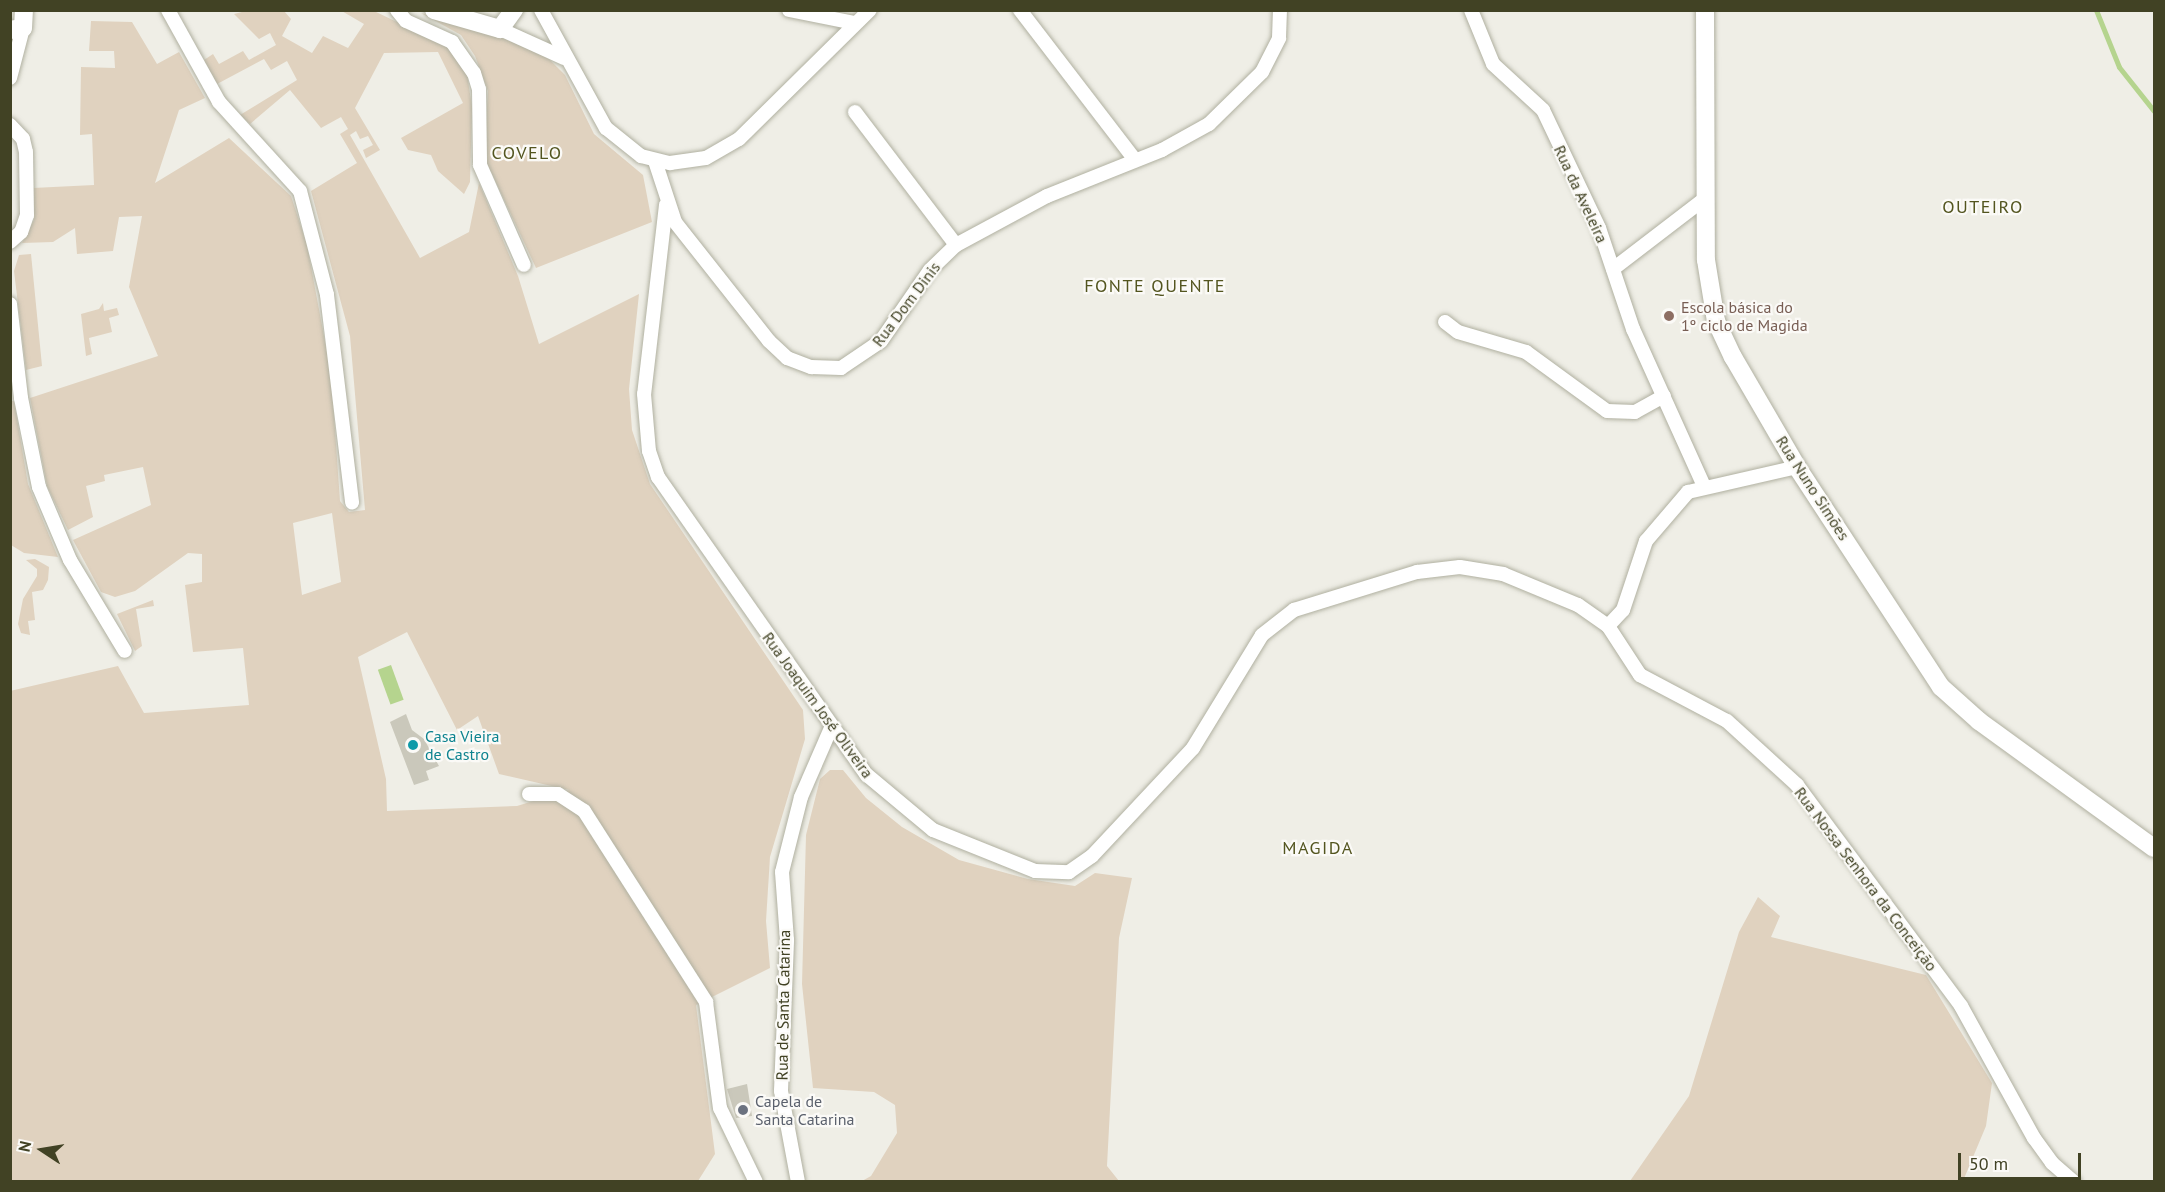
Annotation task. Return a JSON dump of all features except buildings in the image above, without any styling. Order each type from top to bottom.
[{"type":"street","points":[[168,10],[219,102],[300,191],[327,295],[352,502]]},
{"type":"street","points":[[397,10],[406,21],[452,42],[474,73],[478,89],[480,165],[524,265]]},
{"type":"street","points":[[434,10],[500,29],[564,58]]},
{"type":"street","points":[[500,29],[514,10]]},
{"type":"street","points":[[541,10],[564,58],[606,128],[629,149],[655,161],[685,162],[723,151],[870,10]]},
{"type":"street","points":[[789,10],[854,24]]},
{"type":"street","points":[[1020,10],[1135,160]]},
{"type":"street","name":"Rua Dom Dinis","points":[[655,161],[666,205],[769,341],[787,357],[821,369],[850,364],[881,342],[930,270],[956,245],[1047,196],[1188,139],[1242,92],[1271,56],[1280,10]]},
{"type":"street","name":"Rua da Aveleira","points":[[1471,10],[1493,64],[1543,110],[1613,269],[1633,330],[1703,484]]},
{"type":"street","name":"Rua Nuno Simões","points":[[1705,10],[1703,200],[1716,321],[1797,467],[1941,687],[1986,726],[2154,848]]},
{"type":"street","points":[[10,78],[19,23]]},
{"type":"street","points":[[855,112],[956,245]]},
{"type":"street","points":[[10,126],[23,139],[26,152],[27,215],[21,232],[10,242]]},
{"type":"street","points":[[1613,269],[1703,200]]},
{"type":"street","name":"Rua Joaquim José Oliveira","points":[[666,205],[644,394],[649,451],[673,501],[831,728],[886,794],[933,830],[995,858],[1057,874],[1081,866],[1193,748],[1262,635],[1294,610],[1417,572],[1460,567],[1503,574],[1578,605],[1608,626]]},
{"type":"street","points":[[10,304],[21,398],[39,487],[70,560],[125,651]]},
{"type":"street","points":[[1445,322],[1458,332],[1526,352],[1607,411],[1635,412],[1664,396]]},
{"type":"street","points":[[1608,626],[1623,610],[1646,541],[1688,492],[1703,484],[1756,479],[1797,467]]},
{"type":"street","name":"Rua Nossa Senhora da Conceição","points":[[1608,626],[1640,675],[1727,721],[1797,786],[1967,1014],[2034,1138],[2052,1163],[2074,1182]]},
{"type":"street","name":"Rua de Santa Catarina","points":[[798,1182],[781,1091],[787,940],[782,872],[801,797],[831,728]]},
{"type":"street","points":[[529,794],[558,794],[584,811],[706,1002],[720,1108],[756,1182]]},
{"type":"shaded area","points":[[340,10],[374,11],[449,47],[467,74],[472,107],[470,182],[464,194],[438,171],[431,155],[408,150],[401,138],[463,103],[438,52],[384,53],[355,108],[380,150],[366,158],[363,150],[373,145],[368,136],[360,139],[356,131],[350,135],[420,258],[469,232],[479,183],[518,276],[539,344],[639,294],[629,389],[632,430],[650,484],[803,710],[805,739],[770,857],[766,921],[770,968],[696,1005],[715,1154],[698,1181],[11,1181],[10,691],[118,666],[144,713],[249,705],[243,648],[193,652],[185,585],[202,582],[202,554],[188,553],[135,591],[115,597],[101,592],[73,540],[151,505],[143,467],[104,475],[105,481],[86,486],[93,517],[68,530],[47,486],[30,398],[158,356],[129,287],[142,216],[119,217],[113,251],[77,254],[75,228],[53,242],[22,243],[34,220],[33,188],[94,185],[92,134],[80,135],[81,67],[115,68],[114,51],[89,51],[91,21],[132,22],[157,64],[179,52],[205,98],[179,110],[155,183],[229,138],[291,196],[307,245],[331,374],[340,501],[349,512],[365,510],[350,336],[311,191],[357,163],[340,134],[348,129],[341,117],[321,128],[290,90],[250,124],[240,115],[297,80],[287,61],[271,70],[264,59],[217,84],[204,60],[213,54],[219,64],[243,51],[249,60],[276,45],[270,33],[259,39],[234,14],[246,11],[284,11],[291,19],[282,36],[312,53],[323,36],[348,48],[364,24]],"holes":[[[332,513],[341,582],[302,595],[293,523]],[[407,632],[457,730],[478,716],[499,774],[569,790],[517,806],[387,811],[386,779],[358,657]]]},
{"type":"shaded area","points":[[421,13],[505,39],[547,57],[565,75],[594,134],[643,175],[652,222],[536,268],[484,157],[488,91],[475,56],[461,35]]},
{"type":"shaded area","points":[[31,254],[42,366],[26,370],[14,271],[19,255]]},
{"type":"shaded area","points":[[103,303],[104,311],[117,308],[119,315],[109,318],[112,332],[89,338],[92,354],[86,356],[81,314],[99,309]]},
{"type":"shaded area","points":[[11,401],[14,401],[28,484],[58,557],[24,553],[11,545]]},
{"type":"shaded area","points":[[35,559],[49,567],[48,580],[43,590],[32,592],[35,620],[28,621],[30,635],[21,633],[18,624],[23,599],[37,576],[37,569],[26,560]]},
{"type":"shaded area","points":[[153,600],[154,606],[136,609],[142,646],[135,651],[117,614]]},
{"type":"shaded area","points":[[391,665],[404,700],[390,705],[378,670]]},
{"type":"shaded area","points":[[830,770],[843,770],[866,798],[902,827],[959,860],[1028,879],[1075,886],[1095,873],[1132,878],[1119,938],[1107,1166],[1119,1181],[862,1181],[871,1176],[897,1133],[895,1105],[874,1092],[813,1088],[802,984],[806,835],[820,779]]},
{"type":"shaded area","points":[[1758,897],[1780,916],[1771,937],[1926,975],[1992,1083],[1986,1126],[1963,1181],[1630,1181],[1689,1096],[1739,932]]},
{"type":"waterway","points":[[2096,10],[2119,67],[2154,111]]},
{"type":"place","name":"Escola básica do 1º ciclo de Magida","points":[[1669,316]]},
{"type":"place","name":"Casa Vieira de Castro","points":[[413,745]]},
{"type":"place","name":"Capela de Santa Catarina","points":[[743,1110]]},
{"type":"district","name":"COVELO","points":[[527,153]]},
{"type":"district","name":"OUTEIRO","points":[[1983,207]]},
{"type":"district","name":"FONTE QUENTE","points":[[1155,286]]},
{"type":"district","name":"MAGIDA","points":[[1318,848]]}]
